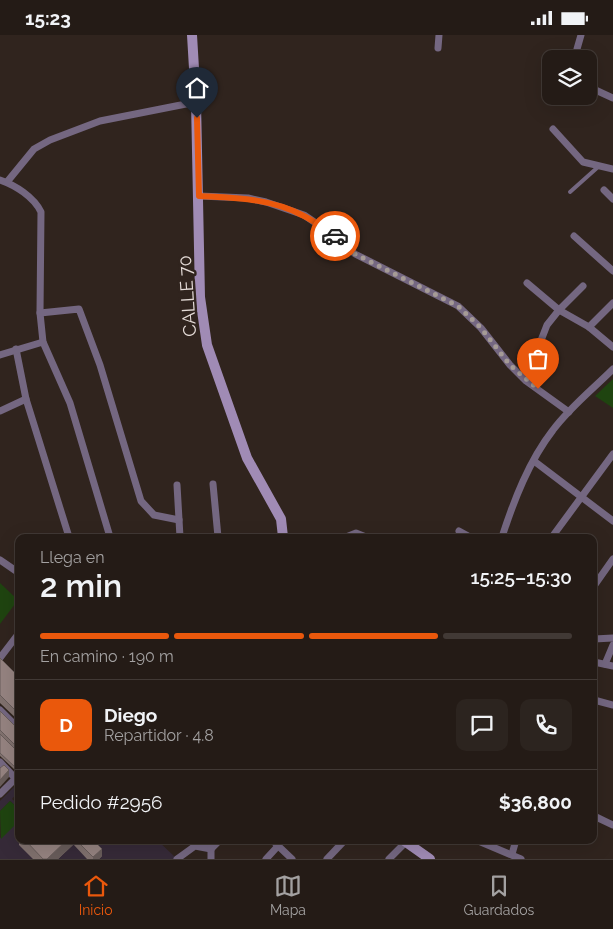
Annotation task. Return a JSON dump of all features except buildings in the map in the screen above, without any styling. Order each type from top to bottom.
[{"type":"street","name":"CALLE 70","points":[[192,35],[199,196],[200,297],[207,345],[247,458],[281,519],[283,534]]},
{"type":"street","points":[[438,48],[439,35]]},
{"type":"street","points":[[577,50],[581,35]]},
{"type":"street","points":[[597,91],[613,98]]},
{"type":"street","points":[[109,534],[70,403],[42,342],[40,313],[41,212],[37,204],[3,181],[34,149],[50,141],[100,121],[196,102]]},
{"type":"street","points":[[553,129],[582,162],[613,169]]},
{"type":"street","points":[[604,189],[613,199]]},
{"type":"street","points":[[199,196],[248,198],[304,215],[335,236],[355,254],[458,306],[481,328],[510,365],[569,412]]},
{"type":"street","points":[[574,237],[613,271]]},
{"type":"street","points":[[527,283],[559,310],[589,327],[613,347]]},
{"type":"street","points":[[526,379],[547,325],[583,286]]},
{"type":"street","points":[[589,327],[613,303]]},
{"type":"street","points":[[40,313],[79,309],[100,365],[141,501],[154,515],[179,520]]},
{"type":"street","points":[[0,355],[42,342]]},
{"type":"street","points":[[16,349],[26,399],[68,534]]},
{"type":"street","points":[[503,534],[534,461],[550,434],[569,412],[613,369]]},
{"type":"street","points":[[0,411],[26,399]]},
{"type":"street","points":[[554,534],[581,496],[612,458]]},
{"type":"street","points":[[534,461],[613,521]]},
{"type":"street","points":[[213,484],[218,534]]},
{"type":"street","points":[[177,485],[180,534]]},
{"type":"street","points":[[459,531],[464,534]]},
{"type":"street","points":[[597,582],[613,559]]},
{"type":"street","points":[[0,560],[15,570]]},
{"type":"street","points":[[597,639],[613,638]]},
{"type":"street","points":[[6,667],[0,660],[15,639]]},
{"type":"street","points":[[604,664],[613,645]]},
{"type":"street","points":[[597,663],[613,667]]},
{"type":"street","points":[[597,701],[613,705]]},
{"type":"street","points":[[0,710],[15,725]]},
{"type":"street","points":[[0,762],[15,774]]},
{"type":"street","points":[[0,794],[15,778]]},
{"type":"street","points":[[597,817],[613,825]]},
{"type":"street","points":[[266,859],[276,844]]},
{"type":"street","points":[[278,844],[292,859]]},
{"type":"street","points":[[327,859],[341,844]]},
{"type":"street","points":[[389,859],[402,844]]},
{"type":"street","points":[[408,844],[430,859]]},
{"type":"street","points":[[486,844],[521,859]]},
{"type":"street","points":[[512,854],[515,844]]},
{"type":"street","points":[[178,859],[195,847],[211,853]]},
{"type":"lane","points":[[570,192],[598,167]]},
{"type":"shaded area","points":[[15,786],[15,796],[12,799],[15,802],[15,805],[10,801],[0,811],[0,801]]},
{"type":"shaded area","points":[[15,825],[15,844],[26,844],[33,859],[0,859],[0,838]]},
{"type":"shaded area","points":[[74,844],[80,844],[87,859],[58,859]]},
{"type":"shaded area","points":[[90,844],[161,844],[175,857],[173,859],[99,859],[101,856]]},
{"type":"green space","points":[[613,379],[613,408],[595,396]]},
{"type":"green space","points":[[0,583],[15,597],[15,604],[0,624]]},
{"type":"green space","points":[[10,801],[15,805],[15,825],[1,839],[0,811]]},
{"type":"way so far","points":[[335,236],[355,254],[458,306],[481,328],[510,365],[526,381],[538,389]]},
{"type":"route","points":[[197,118],[199,196],[248,198],[266,202],[304,215],[335,236]]}]
